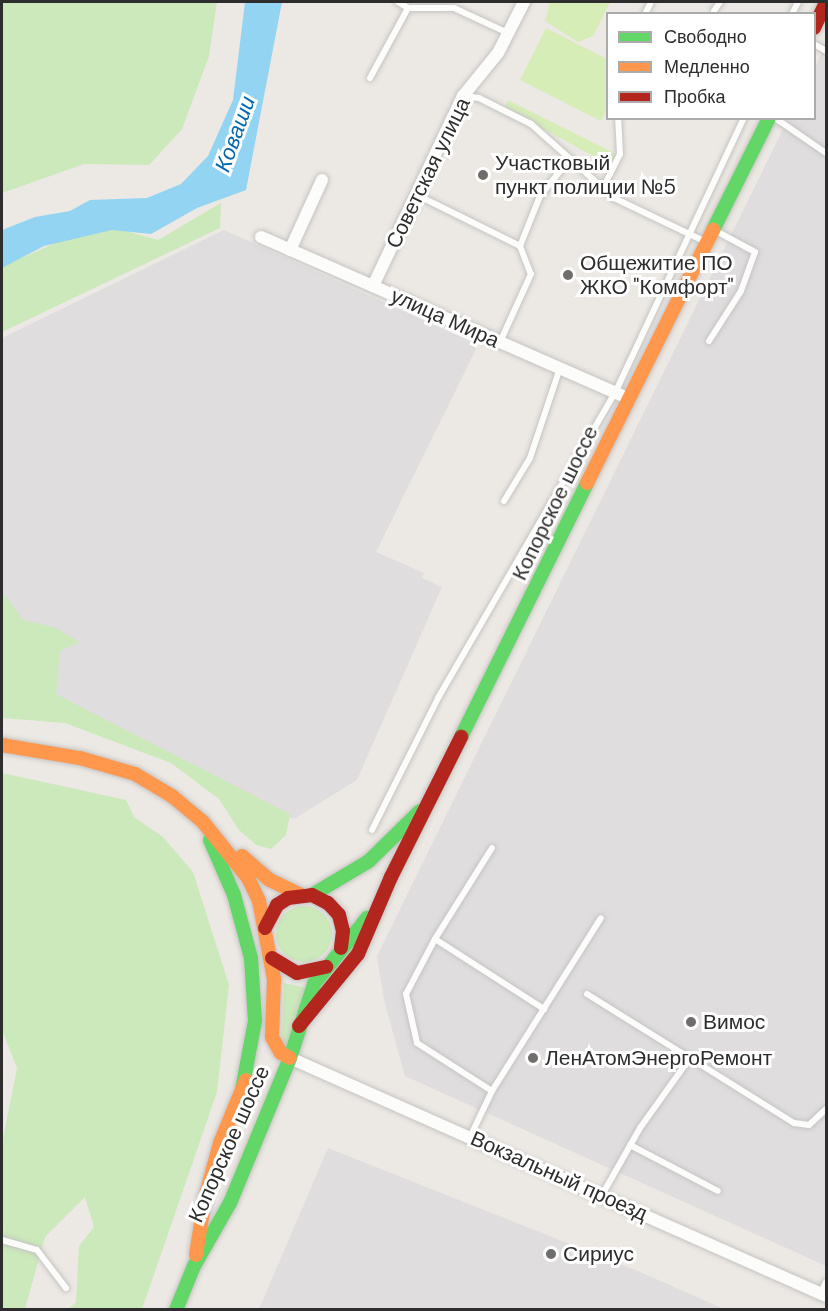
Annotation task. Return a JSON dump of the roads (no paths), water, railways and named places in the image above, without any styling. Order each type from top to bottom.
[{"type":"main road","points":[[816,24],[826,2]]},
{"type":"main road","name":"Копорское шоссе","points":[[378,905],[768,120]]},
{"type":"main road","points":[[2,745],[125,770],[172,796],[202,822],[224,837],[255,869],[328,903],[339,915],[343,931],[341,948]]},
{"type":"main road","points":[[265,928],[277,905],[307,895],[369,861],[432,799]]},
{"type":"main road","points":[[202,822],[248,878],[260,901],[265,943],[272,958],[271,1015],[275,1046],[290,1058]]},
{"type":"main road","points":[[202,822],[234,895],[251,958],[255,1021],[242,1090]]},
{"type":"main road","points":[[272,958],[297,973],[326,967],[378,905]]},
{"type":"main road","points":[[299,1026],[358,954],[378,905]]},
{"type":"main road","name":"Копорское шоссе","points":[[176,1310],[194,1266],[230,1203],[290,1058],[307,1001],[326,967]]},
{"type":"main road","points":[[194,1266],[205,1198],[242,1090],[271,1015]]},
{"type":"street","name":"Советская улица","points":[[373,286],[463,96],[498,53],[524,2]]},
{"type":"street","points":[[290,250],[322,180]]},
{"type":"street","name":"улица Мира","points":[[261,237],[630,399]]},
{"type":"street","name":"Вокзальный проезд","points":[[290,1058],[825,1290]]},
{"type":"lane","points":[[398,2],[408,8],[454,8],[508,33]]},
{"type":"lane","points":[[714,11],[720,2]]},
{"type":"lane","points":[[370,78],[408,8]]},
{"type":"lane","points":[[463,96],[479,98],[531,124],[602,190],[706,242]]},
{"type":"lane","points":[[602,190],[620,154],[618,120]]},
{"type":"lane","points":[[372,830],[438,698],[615,393],[743,120]]},
{"type":"lane","points":[[778,120],[826,153]]},
{"type":"lane","points":[[520,246],[540,196],[569,159]]},
{"type":"lane","points":[[417,195],[520,246],[531,274],[500,342]]},
{"type":"lane","points":[[709,341],[741,291],[755,252],[712,229]]},
{"type":"lane","points":[[504,501],[530,458],[560,368]]},
{"type":"lane","points":[[492,848],[435,939],[406,994],[417,1043],[492,1091]]},
{"type":"lane","points":[[470,1137],[492,1091],[601,918]]},
{"type":"lane","points":[[435,939],[544,1009]]},
{"type":"lane","points":[[587,994],[795,1123],[809,1125],[826,1109]]},
{"type":"lane","points":[[602,1195],[630,1145],[690,1058]]},
{"type":"lane","points":[[630,1145],[718,1191]]},
{"type":"lane","points":[[2,1240],[37,1250],[66,1288]]},
{"type":"water","name":"Коваши","points":[[245,2],[282,2],[246,190],[197,208],[151,234],[112,230],[44,246],[2,268],[2,230],[35,217],[70,211],[90,200],[147,198],[181,184],[208,156],[233,100]]},
{"type":"place","name":"Участковый пункт полиции №5","points":[[483,175]]},
{"type":"place","name":"Общежитие ПО ЖКО \"Комфорт\"","points":[[568,275]]},
{"type":"place","name":"Вимос","points":[[691,1022]]},
{"type":"place","name":"ЛенАтомЭнергоРемонт","points":[[533,1058]]},
{"type":"place","name":"Сириус","points":[[551,1254]]}]
